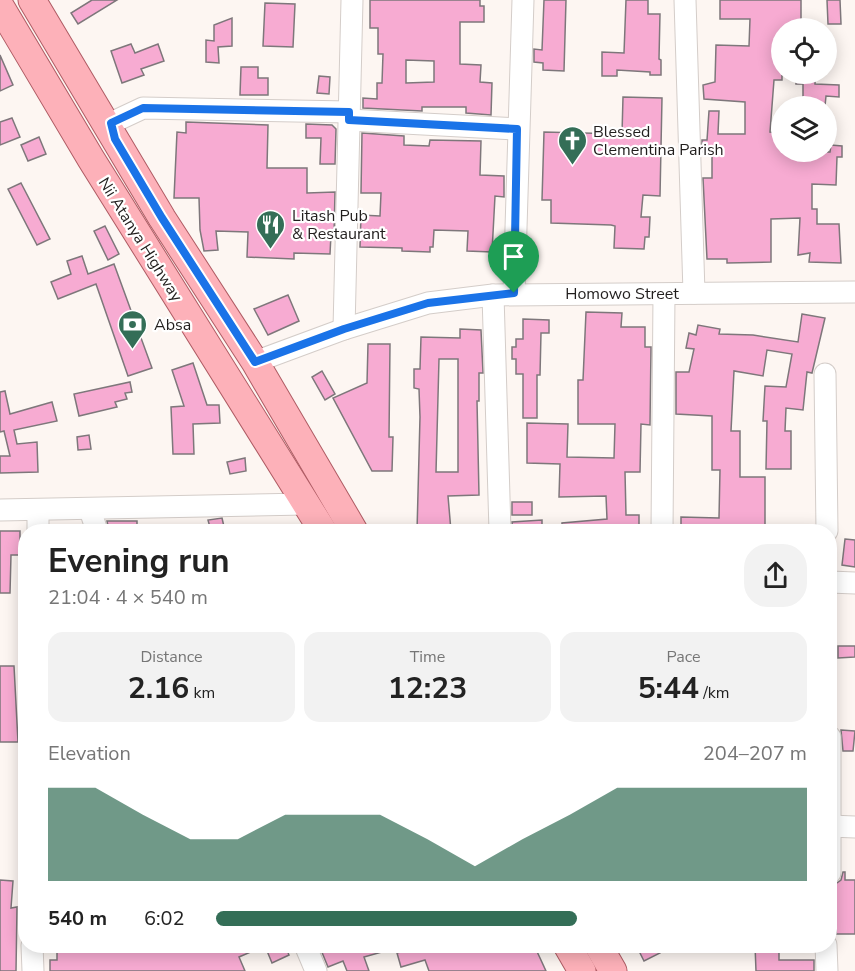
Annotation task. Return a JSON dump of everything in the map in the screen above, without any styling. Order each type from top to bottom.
[{"type":"main road","points":[[32,0],[162,218],[255,362],[350,524]]},
{"type":"main road","name":"Nii Atanya Highway","points":[[0,6],[91,159],[319,524]]},
{"type":"main road","points":[[572,953],[582,971]]},
{"type":"main road","points":[[603,953],[613,971]]},
{"type":"street","points":[[344,329],[352,0]]},
{"type":"street","points":[[514,293],[517,129],[523,0]]},
{"type":"street","points":[[685,0],[694,293]]},
{"type":"street","points":[[115,139],[111,123],[143,108],[349,116],[517,129]]},
{"type":"street","name":"Homowo Street","points":[[255,362],[344,329],[428,303],[493,295],[514,293],[664,295],[855,292]]},
{"type":"street","points":[[493,295],[500,524]]},
{"type":"street","points":[[662,524],[664,295]]},
{"type":"street","points":[[825,374],[827,524]]},
{"type":"street","points":[[0,510],[38,521],[90,510],[306,504]]},
{"type":"street","points":[[90,510],[95,524]]},
{"type":"street","points":[[837,582],[855,583]]},
{"type":"street","points":[[837,826],[855,827]]},
{"type":"street","points":[[32,953],[33,971]]},
{"type":"street","points":[[308,953],[316,971]]},
{"type":"street","points":[[826,953],[827,971]]},
{"type":"building","points":[[92,0],[117,0],[78,24],[71,13]]},
{"type":"building","points":[[370,0],[480,0],[480,6],[484,6],[484,22],[460,22],[460,64],[481,65],[480,82],[492,83],[491,115],[466,113],[466,107],[422,107],[422,111],[363,108],[363,98],[377,99],[377,83],[382,83],[383,54],[378,54],[378,28],[370,28]],"holes":[[[406,60],[434,61],[434,82],[406,83]]]},
{"type":"building","points":[[544,0],[566,0],[564,71],[543,70],[543,63],[534,62],[534,49],[542,50]]},
{"type":"building","points":[[626,0],[648,0],[648,14],[660,14],[661,75],[617,70],[617,76],[602,76],[602,52],[624,53]]},
{"type":"building","points":[[720,0],[801,0],[801,18],[771,18],[771,84],[774,84],[771,96],[771,162],[837,162],[836,185],[812,184],[812,209],[817,209],[817,224],[839,224],[841,263],[809,262],[810,253],[798,255],[800,218],[771,219],[771,262],[727,263],[727,259],[707,259],[703,178],[712,178],[712,151],[702,152],[702,140],[707,140],[709,111],[719,111],[718,134],[745,134],[745,102],[704,99],[703,85],[715,82],[716,45],[749,46],[750,19],[720,19]]},
{"type":"building","points":[[827,0],[840,0],[841,24],[837,24],[837,18],[828,18]]},
{"type":"building","points":[[265,3],[295,4],[293,47],[263,46]]},
{"type":"building","points":[[232,18],[232,46],[218,47],[219,63],[206,62],[206,40],[214,41],[214,25]]},
{"type":"building","points":[[131,44],[135,53],[158,44],[164,61],[141,69],[144,75],[122,83],[111,51]]},
{"type":"building","points":[[0,55],[13,85],[0,91]]},
{"type":"building","points":[[241,67],[258,67],[258,78],[268,78],[268,95],[240,95]]},
{"type":"building","points":[[319,76],[330,77],[329,94],[317,93]]},
{"type":"building","points":[[803,84],[839,85],[839,97],[803,96]]},
{"type":"building","points":[[623,97],[662,98],[660,196],[643,195],[641,217],[650,217],[649,237],[645,237],[644,249],[614,248],[615,226],[551,223],[551,200],[542,200],[544,132],[622,134]]},
{"type":"building","points":[[12,118],[20,137],[0,145],[0,122]]},
{"type":"building","points":[[186,122],[268,125],[267,168],[307,168],[307,193],[335,192],[334,234],[331,234],[330,254],[294,253],[294,259],[247,257],[248,232],[216,231],[218,250],[204,251],[200,230],[199,198],[174,198],[177,132],[186,133]]},
{"type":"building","points":[[306,124],[332,125],[336,129],[335,164],[320,164],[321,138],[306,138]]},
{"type":"building","points":[[362,133],[404,136],[404,145],[429,146],[430,140],[481,141],[480,175],[504,176],[504,197],[495,196],[492,252],[467,251],[468,231],[434,230],[433,247],[430,247],[430,252],[402,251],[402,248],[360,247],[361,215],[380,216],[381,193],[361,193]]},
{"type":"building","points":[[39,137],[46,154],[28,161],[21,145]]},
{"type":"building","points":[[837,146],[842,146],[842,157],[837,157]]},
{"type":"building","points":[[21,183],[50,239],[37,245],[8,189]]},
{"type":"building","points":[[105,226],[119,254],[108,260],[94,231]]},
{"type":"building","points":[[82,256],[88,274],[114,264],[152,368],[128,376],[96,284],[58,299],[51,282],[71,274],[67,261]]},
{"type":"building","points":[[288,295],[299,321],[268,335],[254,309]]},
{"type":"building","points":[[586,312],[622,313],[621,327],[645,327],[645,347],[651,347],[650,425],[641,424],[640,472],[625,472],[626,515],[639,515],[639,524],[562,524],[607,519],[606,496],[559,497],[560,464],[527,463],[527,423],[568,424],[567,457],[614,458],[615,424],[578,424],[578,380],[583,380]]},
{"type":"building","points":[[802,314],[825,318],[812,373],[807,372],[803,410],[786,408],[785,431],[791,431],[791,469],[766,469],[767,421],[763,421],[765,386],[786,387],[792,354],[767,350],[763,376],[734,371],[731,431],[740,431],[740,477],[765,477],[765,524],[681,524],[681,517],[719,518],[720,470],[712,470],[712,416],[676,414],[676,372],[689,372],[694,349],[686,348],[689,333],[696,335],[698,325],[720,329],[719,334],[753,335],[798,342]]},
{"type":"building","points":[[523,319],[549,320],[549,333],[541,333],[540,375],[537,375],[537,418],[523,418],[523,374],[516,374],[516,359],[512,359],[512,347],[516,347],[516,339],[523,339]]},
{"type":"building","points":[[460,329],[481,330],[483,373],[479,373],[479,401],[477,401],[479,495],[448,496],[450,524],[417,524],[420,417],[419,389],[414,388],[414,369],[420,369],[421,337],[460,338]],"holes":[[[439,359],[458,359],[458,472],[436,472]]]},
{"type":"building","points":[[368,344],[390,344],[389,437],[393,437],[392,471],[372,471],[333,398],[367,383]]},
{"type":"building","points":[[193,363],[207,405],[219,405],[220,423],[193,424],[194,454],[173,454],[171,407],[184,406],[172,370]]},
{"type":"building","points":[[322,371],[335,394],[325,400],[312,377]]},
{"type":"building","points":[[130,382],[132,392],[125,393],[127,399],[115,402],[117,407],[79,416],[74,394]]},
{"type":"building","points":[[5,391],[10,414],[52,402],[57,421],[14,430],[17,444],[37,442],[38,472],[0,473],[0,456],[10,456],[4,431],[0,432],[0,392]]},
{"type":"building","points":[[89,435],[91,449],[78,450],[77,437]]},
{"type":"building","points":[[245,458],[246,471],[230,474],[227,462]]},
{"type":"building","points":[[512,502],[532,502],[532,515],[512,515]]},
{"type":"building","points":[[222,518],[223,524],[209,524],[208,520]]},
{"type":"building","points":[[542,520],[542,524],[512,524],[512,522]]},
{"type":"building","points":[[107,521],[137,521],[137,524],[108,524]]},
{"type":"building","points":[[0,531],[18,531],[18,555],[11,555],[10,593],[0,593]]},
{"type":"building","points":[[845,539],[855,540],[855,567],[842,565]]},
{"type":"building","points":[[838,646],[855,646],[855,657],[838,658]]},
{"type":"building","points":[[0,666],[14,666],[18,742],[0,742]]},
{"type":"building","points":[[841,730],[855,731],[853,751],[843,751]]},
{"type":"building","points":[[845,872],[845,880],[855,880],[855,934],[837,934],[837,883]]},
{"type":"building","points":[[0,880],[13,881],[11,908],[17,907],[16,971],[0,971]]},
{"type":"building","points":[[57,953],[248,953],[239,957],[245,971],[50,971],[50,960],[57,960]]},
{"type":"building","points":[[268,953],[288,953],[289,955],[272,963]]},
{"type":"building","points":[[322,953],[378,953],[364,957],[369,971],[347,971],[343,961],[328,967]]},
{"type":"building","points":[[397,953],[538,953],[546,971],[429,971],[425,960],[401,967]]},
{"type":"building","points":[[640,953],[660,953],[644,961]]},
{"type":"building","points":[[755,953],[779,953],[779,960],[814,960],[814,971],[756,971]]},
{"type":"place","name":"Blessed Clementina Parish","points":[[572,166]]},
{"type":"place","name":"Litash Pub & Restaurant","points":[[271,250]]},
{"type":"place","name":"Absa","points":[[133,350]]},
{"type":"route","points":[[143,108],[151,110],[349,112],[349,120],[517,129],[514,293],[428,303],[344,329],[255,362],[162,218],[115,139],[111,123],[143,108]]}]
